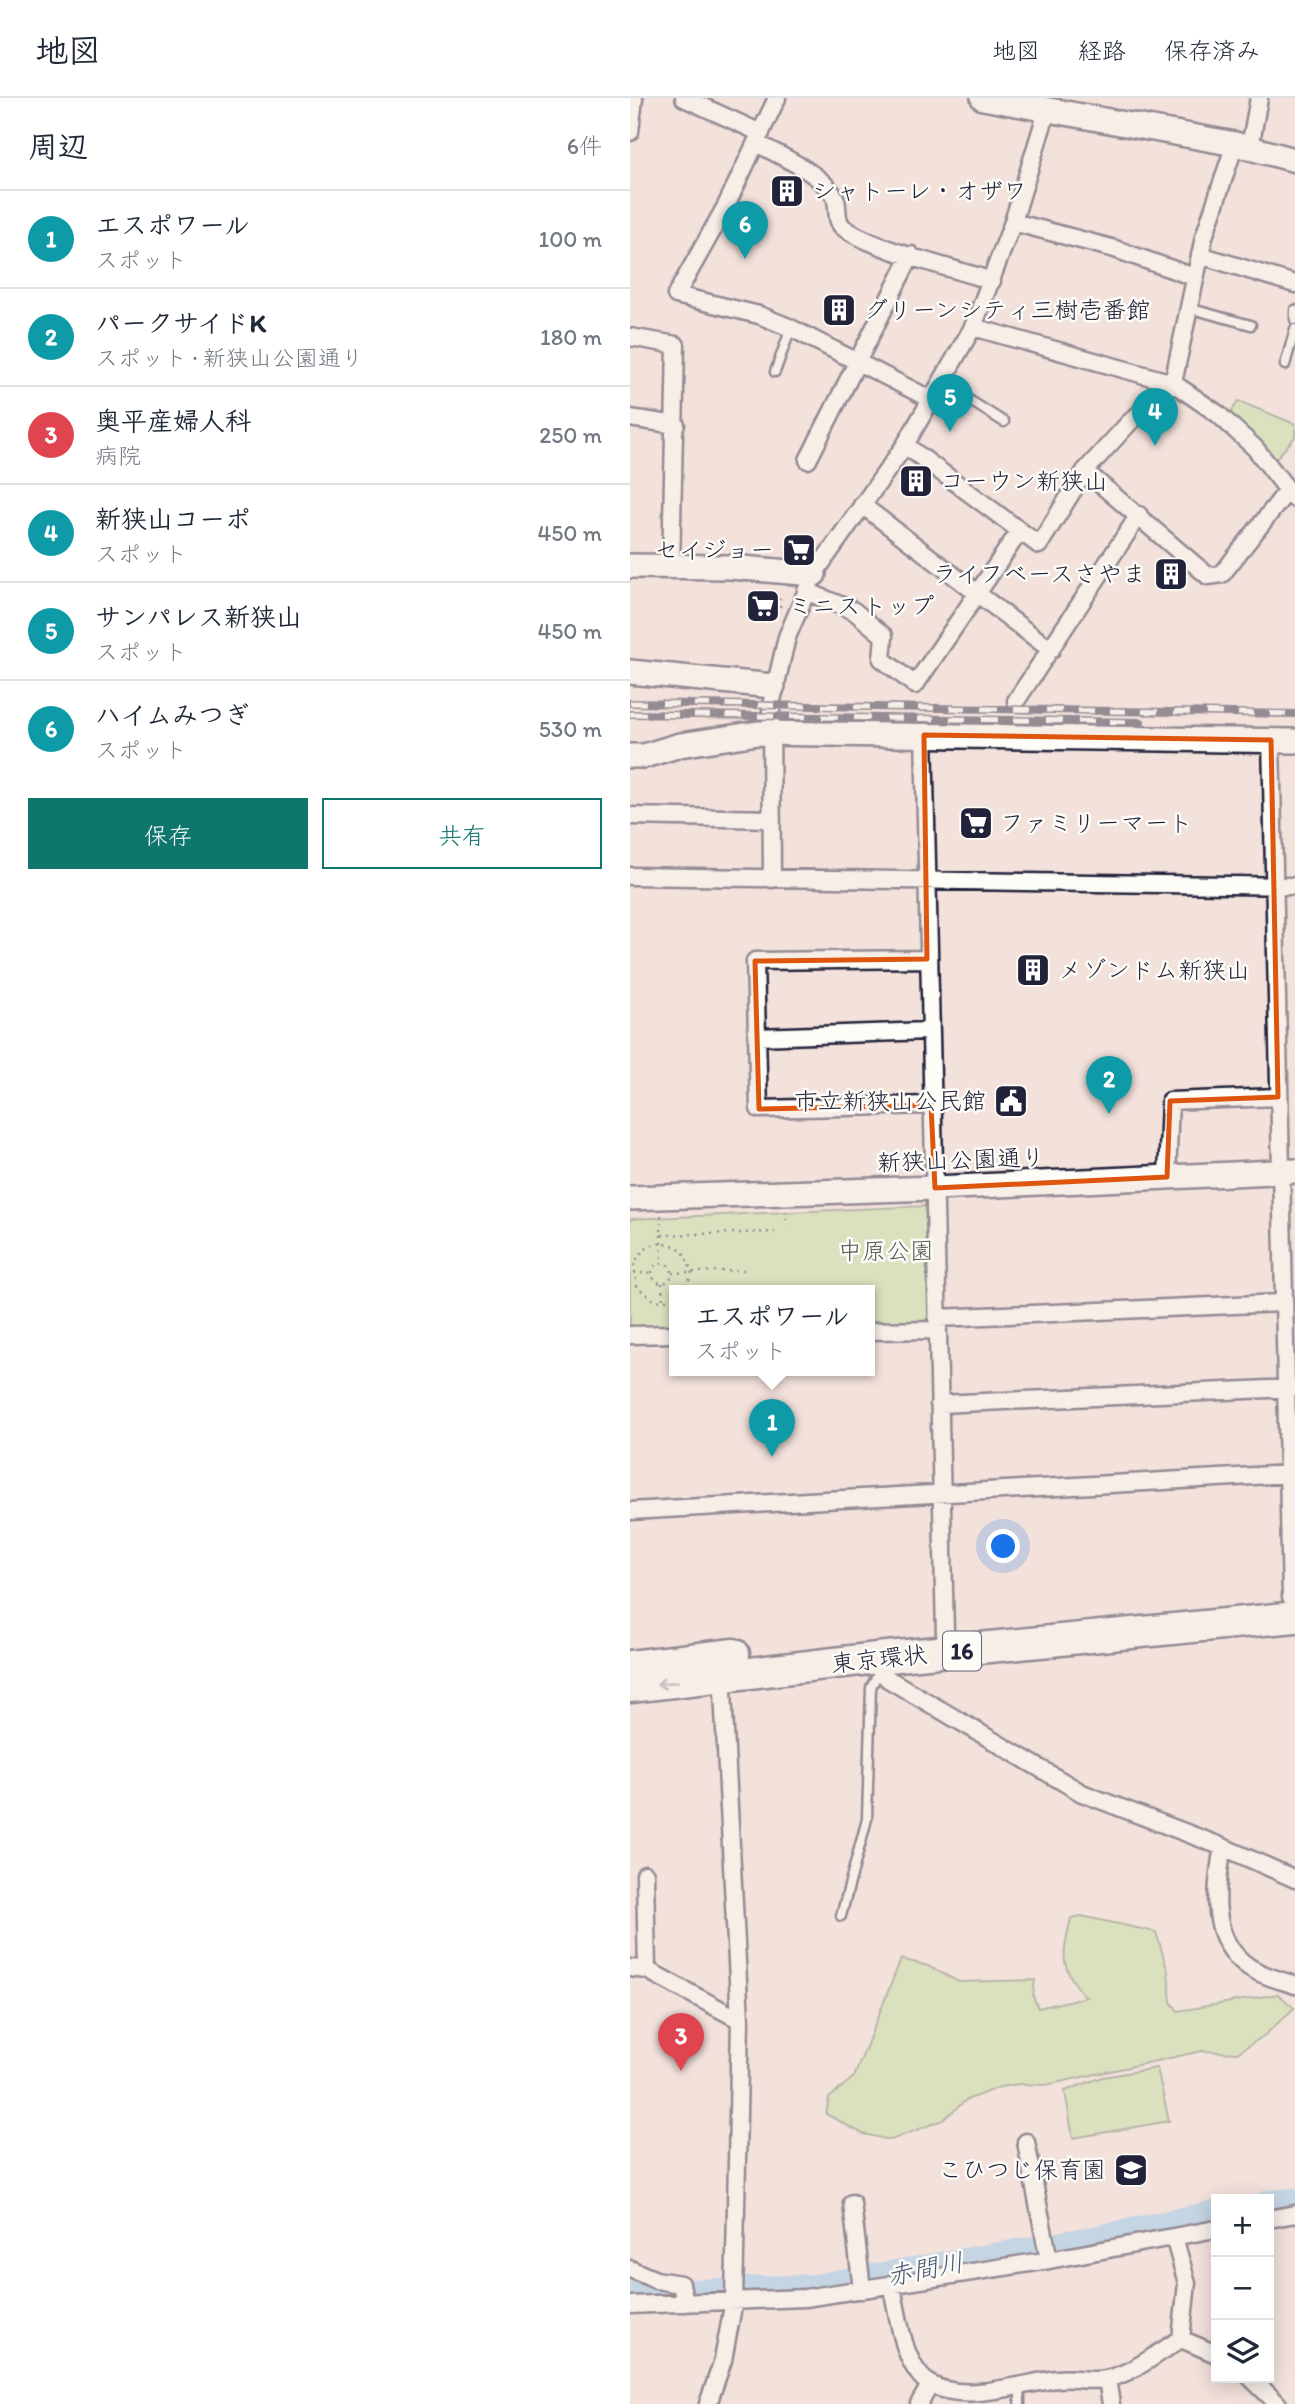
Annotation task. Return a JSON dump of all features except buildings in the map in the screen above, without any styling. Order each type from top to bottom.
[{"type":"highway","name":"東京環状","points":[[630,1687],[721,1665],[945,1634],[1294,1604]]},
{"type":"highway","name":"東京環状","points":[[630,1666],[879,1664],[1294,1604]]},
{"type":"street","points":[[630,132],[634,98]]},
{"type":"street","points":[[684,98],[759,138],[817,178],[836,197],[838,221],[842,227],[867,240],[992,281]]},
{"type":"street","points":[[776,98],[759,138],[676,295],[759,316],[791,328],[858,359],[932,400]]},
{"type":"street","points":[[983,98],[1052,107],[1243,146],[1295,160]]},
{"type":"street","points":[[905,445],[1039,545],[1085,471],[1128,424],[1173,383],[1200,255],[1259,98]]},
{"type":"street","points":[[772,879],[773,686],[787,637],[810,582],[905,445],[973,327],[992,281],[1052,107]]},
{"type":"street","points":[[1013,222],[1115,249],[1194,277]]},
{"type":"street","points":[[808,460],[911,255]]},
{"type":"street","points":[[1200,255],[1295,284]]},
{"type":"street","points":[[973,327],[1173,383],[1218,414],[1255,448],[1293,497],[1222,574],[1208,576],[1085,471]]},
{"type":"street","points":[[630,337],[676,345],[671,567]]},
{"type":"street","points":[[630,418],[676,425]]},
{"type":"street","points":[[862,505],[1051,650]]},
{"type":"street","points":[[1016,701],[1139,515]]},
{"type":"street","points":[[630,566],[788,569],[854,611],[884,636],[882,659],[915,685],[1019,532]]},
{"type":"street","points":[[630,672],[773,686]]},
{"type":"street","points":[[630,756],[644,756],[680,745],[729,737],[772,733],[1295,741]]},
{"type":"street","points":[[924,735],[930,1105],[935,1188],[945,1634]]},
{"type":"street","points":[[1271,740],[1278,1097],[1287,1171],[1282,1303],[1290,1388],[1294,1604]]},
{"type":"street","points":[[630,816],[772,819]]},
{"type":"street","points":[[630,876],[1295,886]]},
{"type":"street","points":[[927,959],[755,961],[759,1109],[930,1105]]},
{"type":"street","points":[[757,1037],[929,1031]]},
{"type":"street","points":[[1167,1177],[1170,1101],[1278,1097]]},
{"type":"street","name":"新狭山公園通り","points":[[630,1198],[935,1188],[1287,1171]]},
{"type":"street","points":[[875,1330],[938,1324],[1282,1303]]},
{"type":"street","points":[[630,1335],[669,1334]]},
{"type":"street","points":[[939,1404],[1290,1388]]},
{"type":"street","points":[[630,1511],[942,1491],[1290,1474]]},
{"type":"street","points":[[879,1664],[898,1685],[1082,1793],[1223,1847],[1295,1879]]},
{"type":"street","points":[[714,2402],[734,2296],[740,2020],[721,1665]]},
{"type":"street","points":[[1223,1847],[1217,1878],[1217,1917],[1232,1953],[1251,1968],[1295,1985]]},
{"type":"street","points":[[645,1874],[647,1970]]},
{"type":"street","points":[[630,1968],[647,1970],[740,2020]]},
{"type":"street","points":[[1026,2142],[1048,2253]]},
{"type":"street","points":[[852,2203],[861,2283]]},
{"type":"street","points":[[1274,2218],[1295,2214]]},
{"type":"street","points":[[630,2305],[685,2303],[734,2296],[805,2298],[861,2283],[891,2284],[1048,2253],[1211,2230]]},
{"type":"street","points":[[1174,2236],[1188,2283],[1181,2339]]},
{"type":"street","points":[[630,2269],[656,2280],[681,2284],[684,2287],[685,2303]]},
{"type":"street","points":[[891,2284],[909,2357],[918,2373],[930,2385],[965,2396],[1020,2396],[1054,2379],[1107,2379],[1138,2365],[1181,2339]]},
{"type":"street","points":[[1181,2339],[1211,2352]]},
{"type":"street","points":[[1107,2379],[1111,2404]]},
{"type":"street","points":[[1256,2383],[1278,2404]]},
{"type":"street","points":[[919,2404],[930,2385]]},
{"type":"lane","points":[[1188,308],[1251,325]]},
{"type":"lane","points":[[1295,310],[1295,320]]},
{"type":"lane","points":[[775,372],[791,328]]},
{"type":"lane","points":[[1285,365],[1295,329]]},
{"type":"lane","points":[[942,383],[1004,422]]},
{"type":"lane","points":[[841,1916],[867,1819],[871,1686],[879,1664]]},
{"type":"path","points":[[661,1213],[662,1262]]},
{"type":"path","points":[[662,1235],[775,1232]]},
{"type":"path","points":[[669,1300],[663,1302],[642,1293],[633,1273],[642,1252],[662,1243],[683,1251],[692,1272],[687,1285]]},
{"type":"path","points":[[662,1262],[669,1265],[673,1273],[669,1280],[662,1283],[655,1280],[652,1273],[655,1265],[662,1262]]},
{"type":"path","points":[[673,1273],[746,1270]]},
{"type":"path","points":[[633,1273],[652,1273]]},
{"type":"path","points":[[662,1283],[663,1302]]},
{"type":"highlighted area","points":[[924,735],[1271,740],[1278,1097],[1170,1101],[1167,1177],[935,1188],[931,1105],[759,1109],[755,961],[927,959]]},
{"type":"green space","points":[[1238,401],[1295,424],[1295,437],[1272,463],[1229,416]]},
{"type":"green space","name":"中原公園","points":[[927,1206],[930,1315],[923,1323],[875,1324],[875,1285],[669,1285],[669,1327],[630,1328],[630,1219]]},
{"type":"green space","points":[[1081,1916],[1156,1932],[1168,1972],[1171,2002],[1178,2011],[1278,1994],[1294,2008],[1265,2035],[1237,2053],[1202,2051],[1046,2085],[1019,2084],[1000,2087],[966,2100],[943,2120],[891,2140],[863,2134],[826,2114],[829,2098],[854,2077],[901,1959],[928,1966],[959,1982],[1035,1980],[1033,1996],[1038,2008],[1086,1997],[1071,1978],[1065,1961],[1071,1918]]},
{"type":"green space","points":[[1157,2068],[1169,2121],[1073,2138],[1065,2091],[1103,2077]]},
{"type":"waterway","name":"赤間川","points":[[1274,2205],[1295,2203]]},
{"type":"waterway","name":"赤間川","points":[[630,2297],[814,2289],[1104,2239],[1211,2216]]},
{"type":"railway","points":[[630,703],[1295,714]]},
{"type":"railway","points":[[630,714],[1141,722]]},
{"type":"place","name":"シャトーレ・オザワ","points":[[787,191]]},
{"type":"place","name":"ハイムみつぎ","points":[[745,259]]},
{"type":"place","name":"グリーンシティ三樹壱番館","points":[[839,310]]},
{"type":"place","name":"サンパレス新狭山","points":[[950,432]]},
{"type":"place","name":"新狭山コーポ","points":[[1155,446]]},
{"type":"place","name":"コーウン新狭山","points":[[916,481]]},
{"type":"place","name":"セイジョー","points":[[799,550]]},
{"type":"place","name":"ライフベースさやま","points":[[1171,574]]},
{"type":"place","name":"ミニストップ","points":[[763,606]]},
{"type":"place","name":"ファミリーマート","points":[[976,823]]},
{"type":"place","name":"メゾンドム新狭山","points":[[1033,970]]},
{"type":"place","name":"市立新狭山公民館","points":[[1011,1101]]},
{"type":"place","name":"パークサイドK","points":[[1109,1114]]},
{"type":"place","name":"エスポワール","points":[[772,1457]]},
{"type":"place","name":"奥平産婦人科","points":[[681,2071]]},
{"type":"place","name":"こひつじ保育園","points":[[1131,2170]]}]
